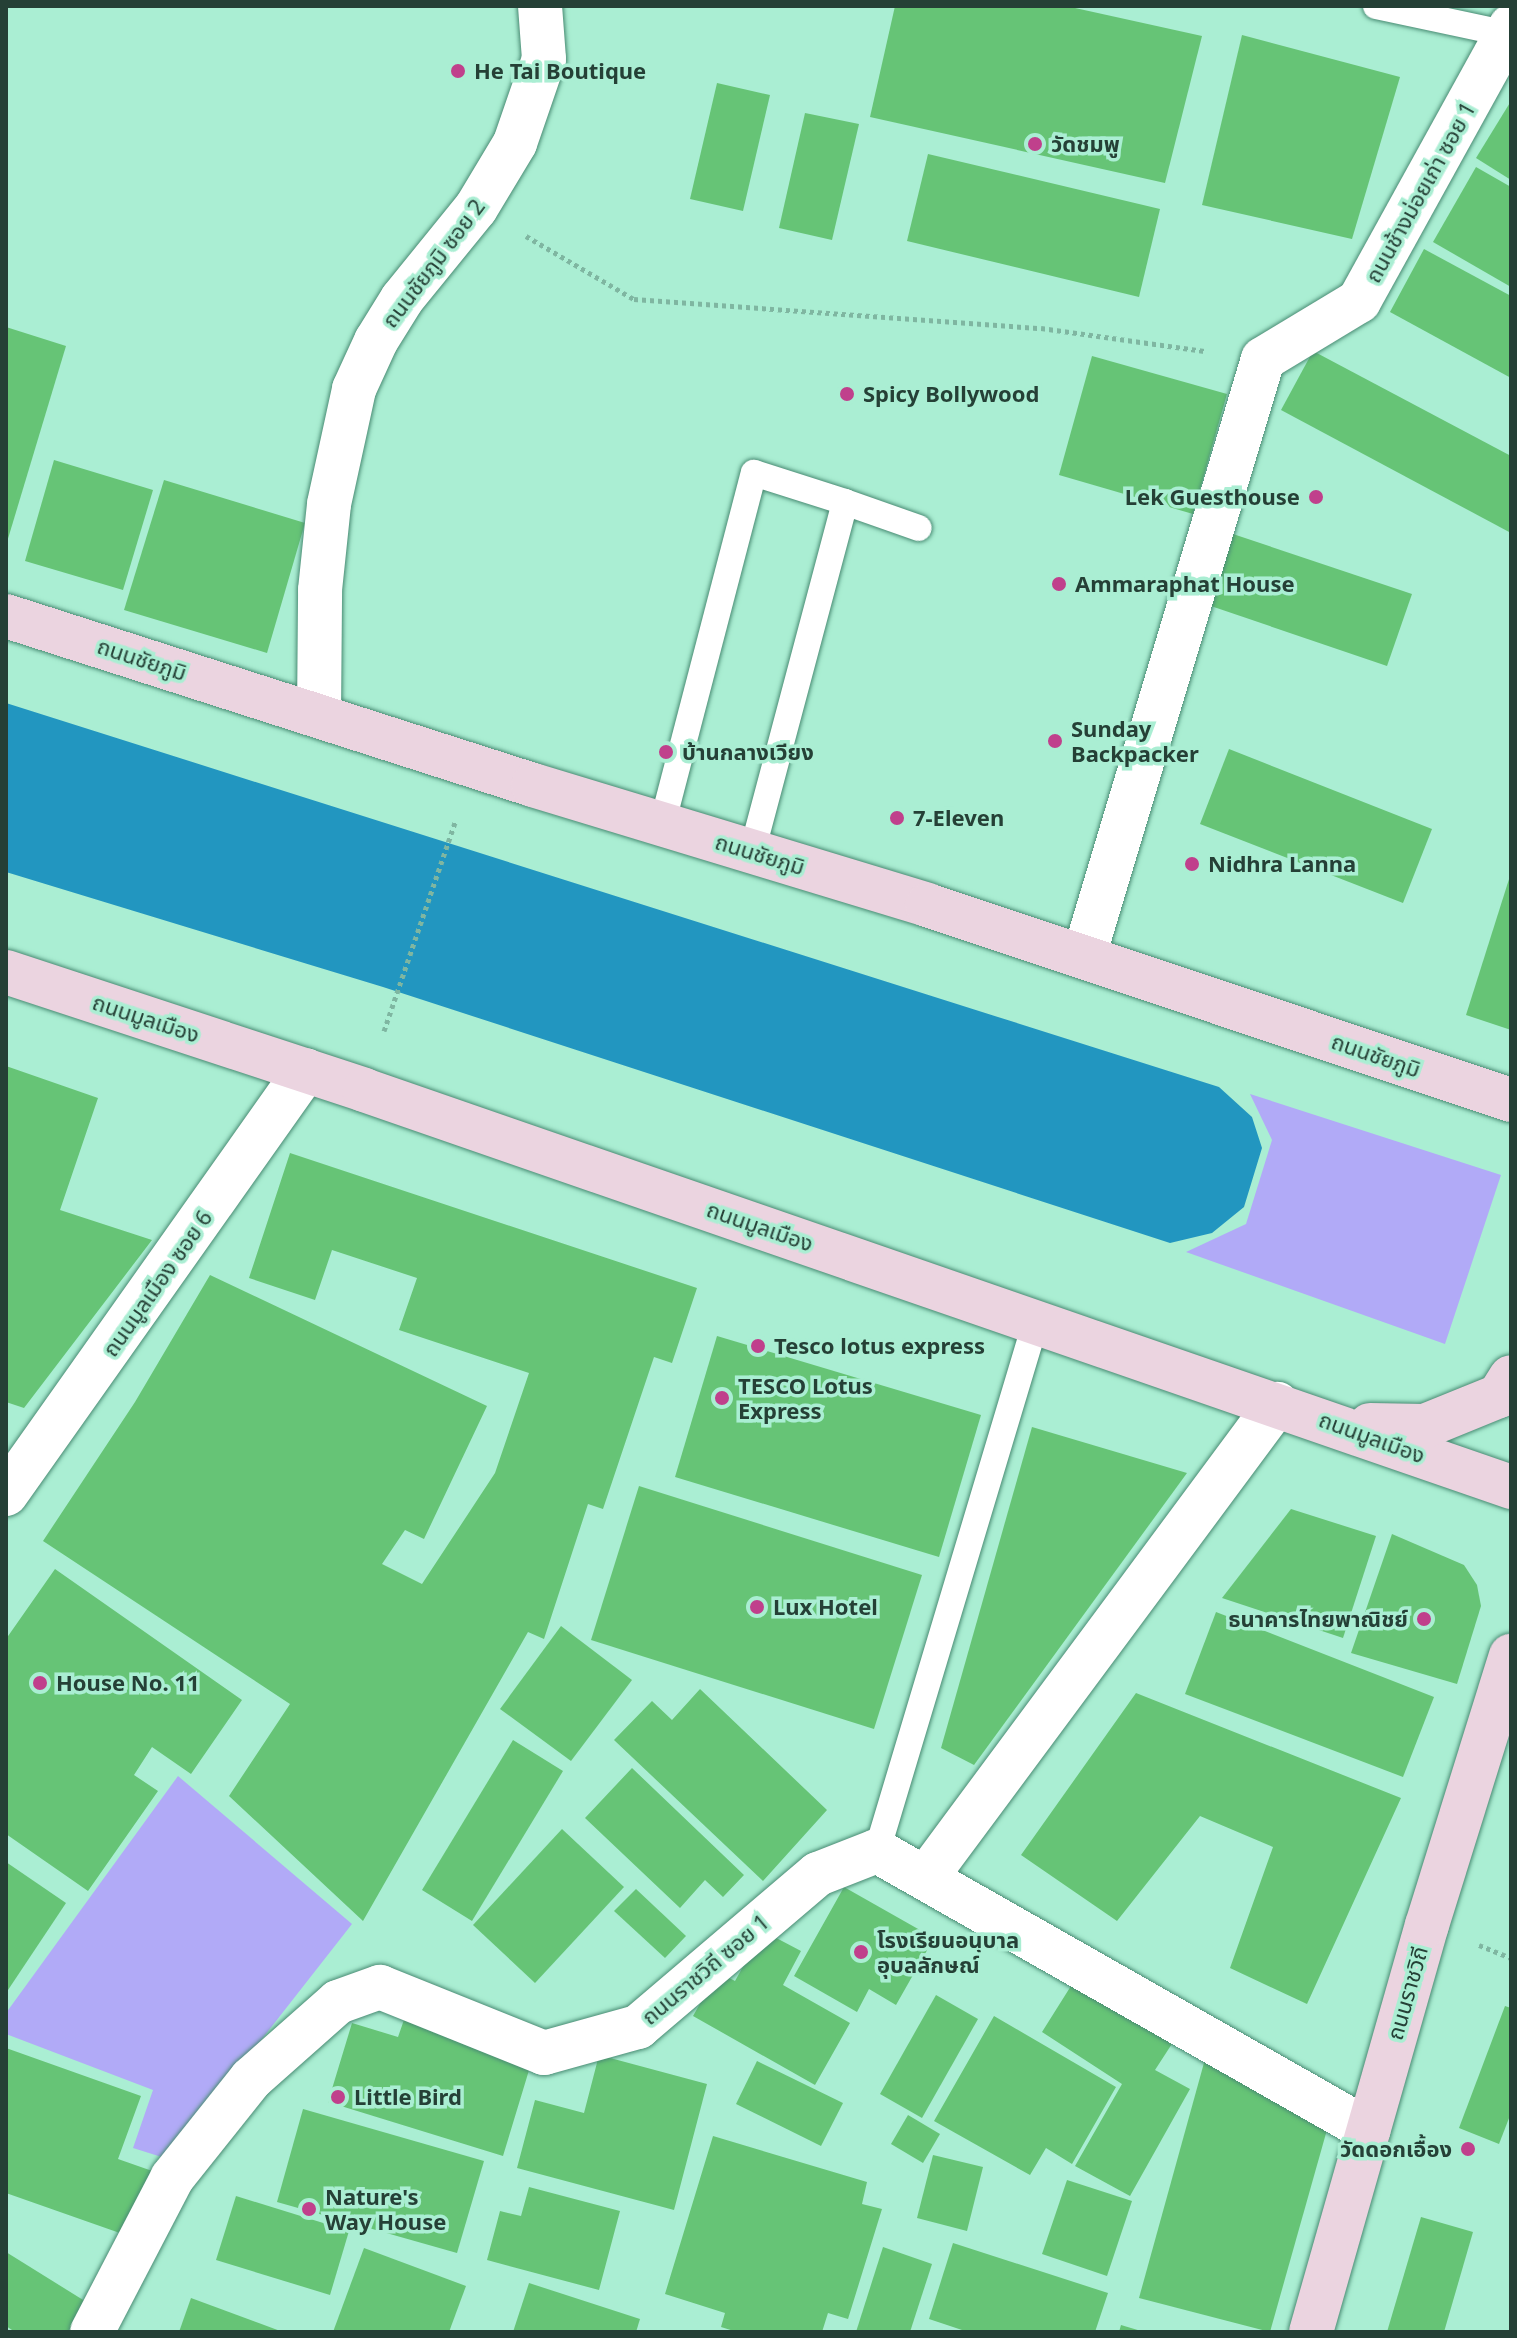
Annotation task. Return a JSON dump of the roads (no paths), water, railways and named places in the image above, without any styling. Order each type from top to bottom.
[{"type":"main road","name":"ถนนชัยภูมิ","points":[[6,616],[1084,956],[1511,1100]]},
{"type":"main road","name":"ถนนมูลเมือง","points":[[6,972],[306,1070],[1511,1487]]},
{"type":"main road","points":[[1335,1424],[1425,1426],[1499,1396],[1511,1377]]},
{"type":"main road","name":"ถนนราชวิถี","points":[[1311,2332],[1368,2130],[1511,1656]]},
{"type":"street","name":"ถนนชัยภูมิ ซอย 2","points":[[319,715],[320,590],[329,504],[354,389],[376,341],[402,299],[476,208],[515,143],[544,59],[540,6]]},
{"type":"street","name":"ถนนช้างม่อยเก่า ซอย 1","points":[[1084,956],[1263,359],[1359,301],[1509,30]]},
{"type":"street","name":"ถนนมูลเมือง ซอย 6","points":[[6,1494],[306,1070]]},
{"type":"street","points":[[927,1876],[1277,1404]]},
{"type":"street","points":[[877,1851],[927,1876],[1368,2130]]},
{"type":"street","name":"ถนนราชวิถี ซอย 1","points":[[92,2332],[172,2178],[251,2079],[338,2002],[380,1987],[544,2053],[638,2027],[818,1874],[877,1851]]},
{"type":"lane","points":[[1376,6],[1509,30]]},
{"type":"lane","points":[[662,825],[754,473],[919,528]]},
{"type":"lane","points":[[752,852],[845,502]]},
{"type":"lane","points":[[877,1851],[1036,1321]]},
{"type":"water","points":[[6,703],[1219,1087],[1252,1117],[1262,1148],[1244,1207],[1212,1233],[1170,1243],[383,987],[6,872]]},
{"type":"place","name":"He Tai Boutique","points":[[458,71]]},
{"type":"place","name":"วัดชมพู","points":[[1035,144]]},
{"type":"place","name":"Spicy Bollywood","points":[[847,394]]},
{"type":"place","name":"Lek Guesthouse","points":[[1316,497]]},
{"type":"place","name":"Ammaraphat House","points":[[1059,584]]},
{"type":"place","name":"Sunday Backpacker","points":[[1055,741]]},
{"type":"place","name":"บ้านกลางเวียง","points":[[666,752]]},
{"type":"place","name":"7-Eleven","points":[[897,818]]},
{"type":"place","name":"Nidhra Lanna","points":[[1192,864]]},
{"type":"place","name":"Tesco lotus express","points":[[758,1346]]},
{"type":"place","name":"TESCO Lotus Express","points":[[722,1398]]},
{"type":"place","name":"Lux Hotel","points":[[757,1607]]},
{"type":"place","name":"ธนาคารไทยพาณิชย์","points":[[1424,1619]]},
{"type":"place","name":"House No. 11","points":[[40,1683]]},
{"type":"place","name":"โรงเรียนอนุบาล อุบลลักษณ์","points":[[861,1952]]},
{"type":"place","name":"Little Bird","points":[[338,2097]]},
{"type":"place","name":"วัดดอกเอื้อง","points":[[1468,2149]]},
{"type":"place","name":"Nature's Way House","points":[[309,2209]]}]
